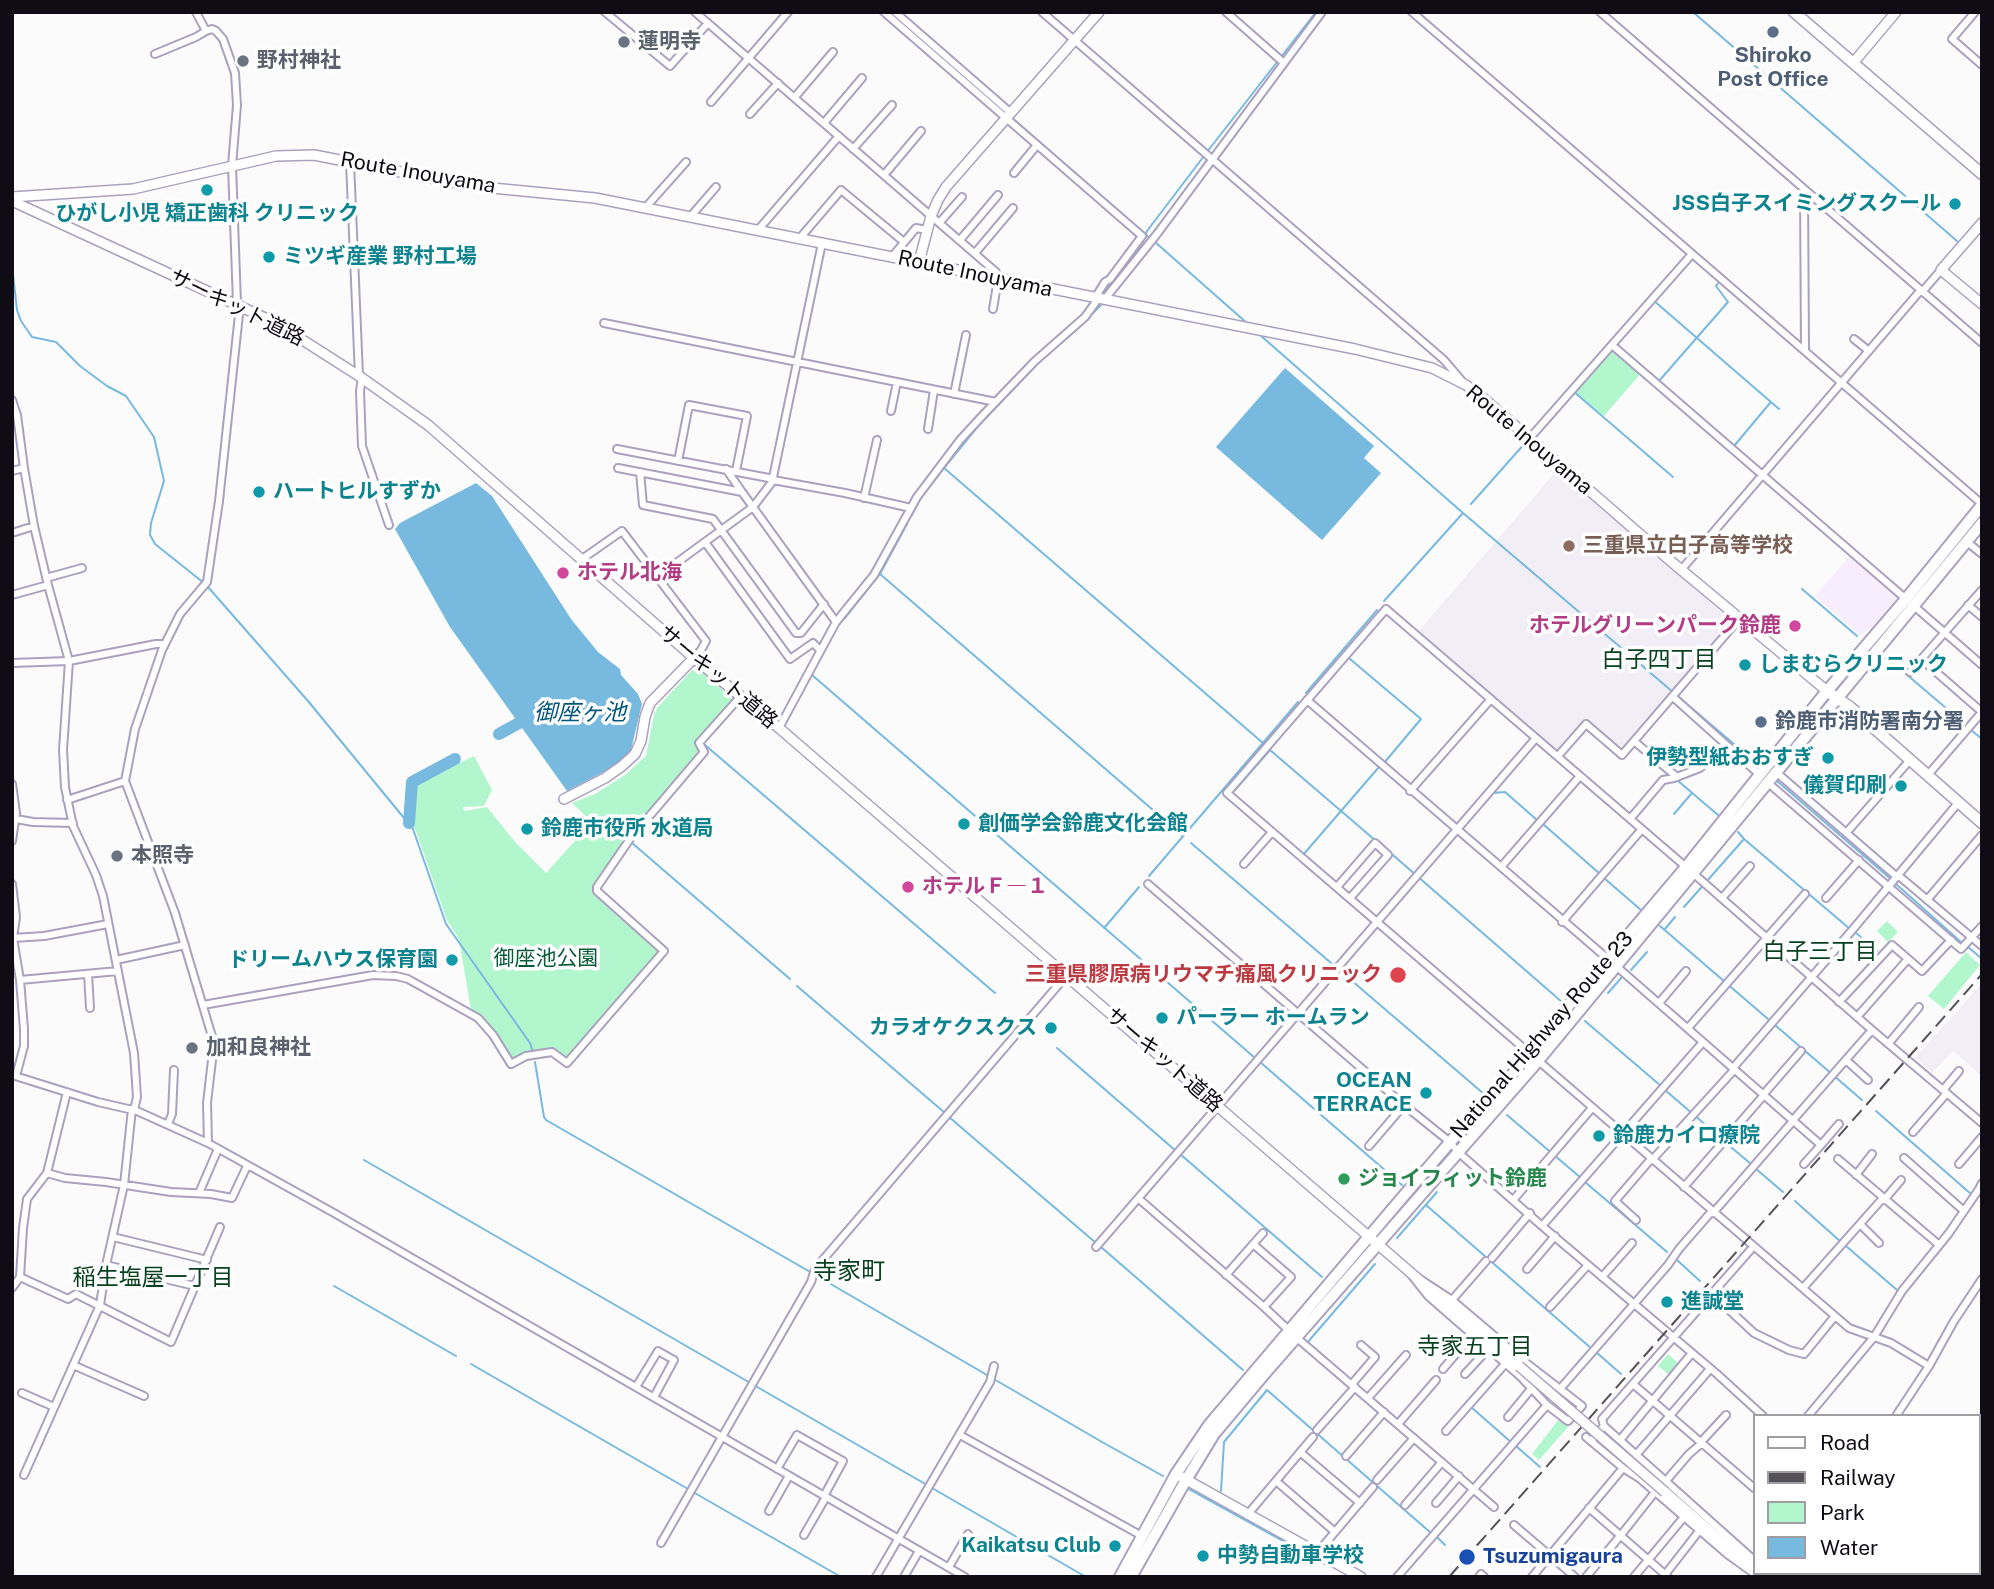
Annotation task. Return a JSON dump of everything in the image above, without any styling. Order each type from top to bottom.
[{"type":"highway","name":"National Highway Route 23","points":[[1767,774],[1837,699],[1982,504]]},
{"type":"highway","name":"National Highway Route 23","points":[[1120,1577],[1142,1536],[1181,1477],[1214,1434],[1458,1152],[1612,963],[1697,877],[1827,691],[1982,523]]},
{"type":"highway","name":"National Highway Route 23","points":[[1296,1337],[1368,1236],[1450,1142],[1534,1058]]},
{"type":"highway","name":"National Highway Route 23","points":[[1131,1577],[1181,1477]]},
{"type":"main road","points":[[1794,12],[1982,174]]},
{"type":"main road","points":[[1827,691],[1850,707],[1982,823]]},
{"type":"street","points":[[196,12],[206,31]]},
{"type":"street","points":[[604,12],[670,66],[708,23]]},
{"type":"street","points":[[695,12],[975,253],[997,275],[993,309]]},
{"type":"street","points":[[711,102],[785,15],[776,12]]},
{"type":"street","points":[[884,12],[1008,116]]},
{"type":"street","points":[[895,12],[1037,145],[1142,236],[1111,279],[1105,282],[1099,299]]},
{"type":"street","points":[[1042,12],[1444,360],[1464,384]]},
{"type":"street","points":[[919,262],[931,216],[946,187],[1099,12]]},
{"type":"street","points":[[1226,12],[1283,62]]},
{"type":"street","points":[[779,728],[836,622],[874,575],[917,496],[960,440],[1035,360],[1085,317],[1157,234],[1210,158],[1322,12]]},
{"type":"street","points":[[1412,12],[1982,504]]},
{"type":"street","points":[[1600,12],[1982,343]]},
{"type":"street","points":[[1853,63],[1896,12]]},
{"type":"street","points":[[1975,12],[1952,39],[1982,65]]},
{"type":"street","points":[[155,54],[206,31],[216,31],[223,39],[235,73],[237,105],[232,166],[238,304],[219,500],[207,582],[180,614],[165,644],[135,729],[125,781],[175,913],[214,1043],[207,1103],[208,1143]]},
{"type":"street","points":[[795,97],[833,52]]},
{"type":"street","points":[[824,123],[862,78]]},
{"type":"street","points":[[750,114],[778,83]]},
{"type":"street","points":[[853,149],[892,105]]},
{"type":"street","points":[[884,175],[922,131]]},
{"type":"street","points":[[758,230],[839,136]]},
{"type":"street","points":[[1014,173],[1037,145]]},
{"type":"street","name":"Route Inouyama","points":[[12,199],[133,189],[266,158],[314,155],[472,186],[595,198],[646,207],[892,257],[997,275],[1099,299],[1401,359],[1432,368],[1464,384],[1739,620],[1827,691]]},
{"type":"street","points":[[350,162],[362,446],[388,525]]},
{"type":"street","points":[[646,207],[686,162]]},
{"type":"street","points":[[691,216],[716,187]]},
{"type":"street","points":[[1804,189],[1805,351]]},
{"type":"street","points":[[800,239],[841,190],[904,242]]},
{"type":"street","points":[[960,240],[998,195]]},
{"type":"street","points":[[940,222],[962,197]]},
{"type":"street","name":"サーキット道路","points":[[12,199],[276,323],[361,377],[428,425],[694,658],[741,695],[1752,1567]]},
{"type":"street","points":[[975,253],[1013,208]]},
{"type":"street","points":[[1681,570],[1982,223]]},
{"type":"street","points":[[892,257],[916,228],[927,230]]},
{"type":"street","points":[[657,577],[754,507],[774,479],[822,243]]},
{"type":"street","points":[[1529,439],[1692,254]]},
{"type":"street","points":[[1941,270],[1982,304]]},
{"type":"street","points":[[604,323],[996,402]]},
{"type":"street","points":[[954,394],[966,335]]},
{"type":"street","points":[[1854,339],[1870,351]]},
{"type":"street","points":[[1612,345],[1982,665]]},
{"type":"street","points":[[891,411],[897,382]]},
{"type":"street","points":[[928,429],[934,390]]},
{"type":"street","points":[[12,400],[34,526],[69,661],[63,750],[67,800],[73,823],[103,896],[128,1017],[137,1097],[124,1185],[100,1306],[24,1475]]},
{"type":"street","points":[[678,461],[689,405],[747,416],[736,471]]},
{"type":"street","points":[[864,498],[877,440]]},
{"type":"street","points":[[617,450],[736,471],[911,508]]},
{"type":"street","points":[[12,471],[24,468]]},
{"type":"street","points":[[618,468],[742,492]]},
{"type":"street","points":[[726,470],[836,622]]},
{"type":"street","points":[[639,472],[643,505],[713,519],[796,633],[801,633],[824,604]]},
{"type":"street","points":[[12,533],[34,526]]},
{"type":"street","points":[[564,799],[605,778],[635,754],[650,703],[694,658],[706,640],[622,531],[582,559]]},
{"type":"street","points":[[705,542],[790,659],[813,643],[820,650]]},
{"type":"street","points":[[1967,542],[1982,554]]},
{"type":"street","points":[[12,595],[82,568]]},
{"type":"street","points":[[1910,672],[1982,590]]},
{"type":"street","points":[[1968,605],[1982,617]]},
{"type":"street","points":[[1929,1367],[1891,1343],[1849,1328],[1227,793],[1386,609],[1982,1123]]},
{"type":"street","points":[[1558,756],[1586,724],[1622,755],[1739,620]]},
{"type":"street","points":[[12,663],[69,661],[165,644]]},
{"type":"street","points":[[1921,659],[1982,712],[1927,776]]},
{"type":"street","points":[[203,1004],[373,975],[396,976],[408,979],[478,1018],[493,1035],[511,1064],[526,1056],[552,1052],[567,1063],[664,951],[597,891],[597,887],[630,839],[704,752],[699,743],[741,695]]},
{"type":"street","points":[[1673,697],[1725,744],[1847,832],[1970,939],[1982,946]]},
{"type":"street","points":[[1410,791],[1491,699]]},
{"type":"street","points":[[1307,700],[1821,1145]]},
{"type":"street","points":[[1098,1245],[1536,738]]},
{"type":"street","points":[[1635,742],[1677,777]]},
{"type":"street","points":[[1630,819],[1662,780],[1700,768],[1725,744]]},
{"type":"street","points":[[1847,832],[1910,760]]},
{"type":"street","points":[[1767,774],[1859,860],[1962,948],[1982,926]]},
{"type":"street","points":[[1500,867],[1580,776]]},
{"type":"street","points":[[67,800],[125,781]]},
{"type":"street","points":[[12,785],[16,819],[12,841]]},
{"type":"street","points":[[1636,1220],[1615,1201],[1734,1069],[1958,803]]},
{"type":"street","points":[[16,819],[73,823]]},
{"type":"street","points":[[1562,922],[1642,829]]},
{"type":"street","points":[[1244,864],[1272,832]]},
{"type":"street","points":[[1927,900],[1982,835]]},
{"type":"street","points":[[1337,887],[1375,843],[1388,855],[1350,898]]},
{"type":"street","points":[[1826,898],[1859,860]]},
{"type":"street","points":[[1722,898],[1750,866]]},
{"type":"street","points":[[12,884],[16,917],[13,941],[20,980],[23,1046],[14,1075],[67,1093],[133,1110],[208,1143],[345,1219],[965,1577]]},
{"type":"street","points":[[1148,884],[1450,1142],[1542,1226],[1635,1303],[1761,1414]]},
{"type":"street","points":[[1688,1028],[1805,894]]},
{"type":"street","points":[[13,941],[108,924]]},
{"type":"street","points":[[1839,1002],[1892,945],[1922,971],[1951,940]]},
{"type":"street","points":[[116,960],[185,945]]},
{"type":"street","points":[[1857,1017],[1908,959]]},
{"type":"street","points":[[20,980],[118,971]]},
{"type":"street","points":[[1659,1003],[1686,971]]},
{"type":"street","points":[[88,974],[90,1008]]},
{"type":"street","points":[[661,1544],[813,1275],[1066,976]]},
{"type":"street","points":[[1889,1043],[1919,1007]]},
{"type":"street","points":[[1560,1389],[1871,1030]]},
{"type":"street","points":[[1542,1226],[1703,1042]]},
{"type":"street","points":[[1684,1187],[1801,1051]]},
{"type":"street","points":[[1846,1060],[1868,1080]]},
{"type":"street","points":[[168,1124],[172,1114],[174,1070]]},
{"type":"street","points":[[1913,1132],[1959,1071]]},
{"type":"street","points":[[12,1288],[20,1277],[27,1199],[47,1173],[67,1093]]},
{"type":"street","points":[[1369,1146],[1404,1105]]},
{"type":"street","points":[[1514,1199],[1592,1108]]},
{"type":"street","points":[[1804,1164],[1839,1124]]},
{"type":"street","points":[[1959,1164],[1982,1137]]},
{"type":"street","points":[[199,1193],[218,1149]]},
{"type":"street","points":[[1856,1175],[1872,1154]]},
{"type":"street","points":[[1904,1158],[1964,1211]]},
{"type":"street","points":[[1838,1159],[1938,1244]]},
{"type":"street","points":[[47,1173],[65,1178],[232,1198],[247,1166]]},
{"type":"street","points":[[1803,1288],[1901,1180]]},
{"type":"street","points":[[1810,1414],[1874,1337],[1902,1291],[1949,1233],[1982,1183]]},
{"type":"street","points":[[1139,1199],[1494,1507]]},
{"type":"street","points":[[1452,1300],[1530,1213]]},
{"type":"street","points":[[1860,1224],[1879,1242]]},
{"type":"street","points":[[20,1277],[68,1299],[76,1294],[171,1342],[220,1227]]},
{"type":"street","points":[[1226,1275],[1263,1233]]},
{"type":"street","points":[[1527,1269],[1555,1236]]},
{"type":"street","points":[[113,1237],[207,1260]]},
{"type":"street","points":[[1602,1277],[1632,1243]]},
{"type":"street","points":[[1253,1244],[1291,1276],[1264,1307]]},
{"type":"street","points":[[1752,1567],[1699,1531],[1684,1517],[1637,1456],[1604,1426],[1602,1419],[1754,1247]]},
{"type":"street","points":[[106,1265],[195,1286]]},
{"type":"street","points":[[1550,1307],[1588,1265]]},
{"type":"street","points":[[1409,1272],[1452,1300],[1582,1406],[1568,1421],[1547,1405],[1521,1377],[1428,1296],[1409,1272]]},
{"type":"street","points":[[1897,1414],[1982,1279]]},
{"type":"street","points":[[1712,1294],[1754,1333],[1789,1350],[1804,1354],[1835,1316]]},
{"type":"street","points":[[1443,1369],[1472,1335]]},
{"type":"street","points":[[1317,1430],[1375,1357],[1362,1345]]},
{"type":"street","points":[[1465,1374],[1489,1349]]},
{"type":"street","points":[[636,1387],[658,1351],[674,1360],[654,1397]]},
{"type":"street","points":[[1620,1440],[1692,1353]]},
{"type":"street","points":[[1368,1398],[1406,1355]]},
{"type":"street","points":[[1446,1431],[1505,1364]]},
{"type":"street","points":[[73,1365],[144,1396]]},
{"type":"street","points":[[876,1577],[960,1435],[991,1378],[994,1366]]},
{"type":"street","points":[[1521,1377],[1530,1366]]},
{"type":"street","points":[[1532,1577],[1710,1369]]},
{"type":"street","points":[[1398,1424],[1436,1380]]},
{"type":"street","points":[[1633,1384],[1752,1486]]},
{"type":"street","points":[[1508,1417],[1531,1389]]},
{"type":"street","points":[[22,1393],[54,1407]]},
{"type":"street","points":[[1397,1577],[1547,1405]]},
{"type":"street","points":[[1346,1456],[1384,1412]]},
{"type":"street","points":[[1586,1577],[1689,1454],[1726,1415]]},
{"type":"street","points":[[1604,1426],[1589,1439],[1624,1469],[1662,1489],[1752,1557]]},
{"type":"street","points":[[777,1469],[797,1435],[843,1461],[804,1535]]},
{"type":"street","points":[[960,1435],[1142,1536]]},
{"type":"street","points":[[1248,1514],[1313,1437]]},
{"type":"street","points":[[1377,1480],[1414,1438]]},
{"type":"street","points":[[1300,1452],[1360,1503]]},
{"type":"street","points":[[1405,1505],[1442,1462]]},
{"type":"street","points":[[769,1511],[789,1476]]},
{"type":"street","points":[[1436,1503],[1459,1476]]},
{"type":"street","points":[[1181,1477],[1361,1577]]},
{"type":"street","points":[[1276,1481],[1335,1532]]},
{"type":"street","points":[[1318,1552],[1374,1487]]},
{"type":"street","points":[[1589,1508],[1666,1576],[1699,1531]]},
{"type":"street","points":[[1634,1577],[1684,1517]]},
{"type":"street","points":[[1514,1525],[1575,1577]]},
{"type":"street","points":[[948,1567],[968,1534]]},
{"type":"street","points":[[904,1577],[919,1551]]},
{"type":"shaded area","name":"三重県立白子高等学校","points":[[1558,469],[1734,622],[1624,751],[1586,720],[1559,751],[1556,751],[1418,632]]},
{"type":"shaded area","points":[[1851,555],[1899,596],[1870,630],[1861,636],[1815,596]]},
{"type":"shaded area","points":[[1982,983],[1982,1076],[1953,1051],[1932,1073],[1915,1058]]},
{"type":"green space","points":[[1612,347],[1642,372],[1604,416],[1574,391]]},
{"type":"green space","name":"御座池公園","points":[[698,669],[734,700],[697,742],[699,753],[627,838],[594,885],[594,892],[658,948],[659,954],[568,1059],[556,1050],[550,1050],[527,1052],[513,1059],[487,1022],[471,1010],[459,939],[447,920],[416,831],[410,822],[413,819],[411,813],[414,783],[444,768],[447,772],[447,769],[474,756],[492,790],[484,806],[463,807],[464,811],[487,807],[515,842],[546,873],[592,822],[572,803],[595,794],[625,775],[646,756],[657,708],[691,671]]},
{"type":"green space","points":[[1887,921],[1898,932],[1888,942],[1877,931]]},
{"type":"green space","points":[[1966,952],[1980,965],[1944,1009],[1928,996]]},
{"type":"green space","points":[[1668,1354],[1680,1365],[1671,1376],[1658,1366]]},
{"type":"green space","points":[[1559,1419],[1568,1427],[1539,1460],[1532,1454]]},
{"type":"water","points":[[1285,368],[1374,446],[1364,458],[1381,473],[1322,540],[1216,447]]},
{"type":"water","name":"御座ヶ池","points":[[476,483],[492,496],[571,619],[598,652],[620,669],[621,675],[638,694],[642,704],[631,750],[615,766],[567,791],[450,627],[395,529],[400,523]]},
{"type":"waterway","points":[[890,12],[1000,108]]},
{"type":"waterway","points":[[1207,152],[1316,12]]},
{"type":"waterway","points":[[1693,12],[1957,241]]},
{"type":"waterway","points":[[1012,118],[1151,239]]},
{"type":"waterway","points":[[1143,239],[1204,156]]},
{"type":"waterway","points":[[1155,242],[1248,324]]},
{"type":"waterway","points":[[12,265],[17,310],[32,337],[56,342],[80,366],[126,396],[154,437],[164,481],[150,535],[155,544],[204,583]]},
{"type":"waterway","points":[[1104,294],[1113,280]]},
{"type":"waterway","points":[[1615,344],[1659,381],[1728,302],[1716,286],[1719,282]]},
{"type":"waterway","points":[[1653,300],[1779,409]]},
{"type":"waterway","points":[[912,515],[920,499],[979,425],[1040,361],[1101,305]]},
{"type":"waterway","points":[[1260,335],[1463,513],[1762,768]]},
{"type":"waterway","points":[[1573,391],[1673,477]]},
{"type":"waterway","points":[[1675,395],[1734,446],[1770,403]]},
{"type":"waterway","points":[[1471,504],[1526,442]]},
{"type":"waterway","points":[[944,468],[1263,743]]},
{"type":"waterway","points":[[1384,601],[1463,513]]},
{"type":"waterway","points":[[845,618],[880,574],[907,524]]},
{"type":"waterway","points":[[880,574],[1183,836]]},
{"type":"waterway","points":[[208,587],[308,701],[413,829],[446,924],[530,1043],[533,1052]]},
{"type":"waterway","points":[[1802,589],[1857,636]]},
{"type":"waterway","points":[[1306,693],[1377,610]]},
{"type":"waterway","points":[[835,631],[838,625]]},
{"type":"waterway","points":[[1885,658],[1967,726]]},
{"type":"waterway","points":[[1350,659],[1421,719],[1384,763]]},
{"type":"waterway","points":[[812,675],[1255,1058]]},
{"type":"waterway","points":[[1149,876],[1298,702]]},
{"type":"waterway","points":[[499,734],[519,723]]},
{"type":"waterway","points":[[1971,730],[1982,739]]},
{"type":"waterway","points":[[705,745],[995,993]]},
{"type":"waterway","points":[[1234,791],[1270,750],[1376,841]]},
{"type":"waterway","points":[[409,823],[412,782],[455,759]]},
{"type":"waterway","points":[[1303,855],[1379,767]]},
{"type":"waterway","points":[[1677,780],[1718,815]]},
{"type":"waterway","points":[[1777,781],[1892,880]]},
{"type":"waterway","points":[[1492,793],[1505,792],[1537,820]]},
{"type":"waterway","points":[[1674,814],[1692,793]]},
{"type":"waterway","points":[[1234,795],[1241,801]]},
{"type":"waterway","points":[[1543,824],[1600,874]]},
{"type":"waterway","points":[[1738,832],[1744,839]]},
{"type":"waterway","points":[[1684,907],[1744,839],[1850,929]]},
{"type":"waterway","points":[[632,843],[790,979]]},
{"type":"waterway","points":[[1191,843],[1484,1094]]},
{"type":"waterway","points":[[1386,849],[1562,1002]]},
{"type":"waterway","points":[[1604,878],[1641,910]]},
{"type":"waterway","points":[[1896,884],[1962,943]]},
{"type":"waterway","points":[[1105,927],[1139,887]]},
{"type":"waterway","points":[[1665,929],[1675,917]]},
{"type":"waterway","points":[[1660,926],[1862,1100]]},
{"type":"waterway","points":[[1855,932],[1877,951]]},
{"type":"waterway","points":[[1967,946],[1982,959]]},
{"type":"waterway","points":[[1631,970],[1647,952]]},
{"type":"waterway","points":[[1608,993],[1622,977]]},
{"type":"waterway","points":[[797,986],[945,1113]]},
{"type":"waterway","points":[[1585,1021],[1661,1086]]},
{"type":"waterway","points":[[1057,1048],[1176,1151]]},
{"type":"waterway","points":[[535,1062],[546,1120],[812,1273]]},
{"type":"waterway","points":[[1260,1062],[1402,1185]]},
{"type":"waterway","points":[[1665,1090],[1722,1139]]},
{"type":"waterway","points":[[1876,1111],[1971,1194]]},
{"type":"waterway","points":[[1507,1115],[1581,1178]]},
{"type":"waterway","points":[[949,1117],[1096,1243]]},
{"type":"waterway","points":[[1726,1143],[1751,1164]]},
{"type":"waterway","points":[[1180,1154],[1322,1277]]},
{"type":"waterway","points":[[364,1160],[927,1485]]},
{"type":"waterway","points":[[1755,1168],[1783,1192]]},
{"type":"waterway","points":[[1585,1182],[1667,1252]]},
{"type":"waterway","points":[[1397,1238],[1437,1192]]},
{"type":"waterway","points":[[1795,1201],[1841,1242]]},
{"type":"waterway","points":[[1426,1205],[1592,1349]]},
{"type":"waterway","points":[[1846,1246],[1897,1290]]},
{"type":"waterway","points":[[1101,1247],[1243,1370]]},
{"type":"waterway","points":[[1677,1260],[1700,1281]]},
{"type":"waterway","points":[[1307,1343],[1375,1264]]},
{"type":"waterway","points":[[817,1276],[1163,1476]]},
{"type":"waterway","points":[[334,1286],[456,1356]]},
{"type":"waterway","points":[[1596,1352],[1621,1374]]},
{"type":"waterway","points":[[471,1364],[688,1489]]},
{"type":"waterway","points":[[1221,1491],[1224,1442],[1267,1390],[1431,1533]]},
{"type":"waterway","points":[[1471,1407],[1512,1443]]},
{"type":"waterway","points":[[1516,1446],[1540,1467]]},
{"type":"waterway","points":[[932,1488],[1086,1577]]},
{"type":"waterway","points":[[1189,1489],[1325,1564]]},
{"type":"waterway","points":[[693,1492],[841,1577]]},
{"type":"waterway","points":[[1436,1536],[1445,1545]]},
{"type":"railway","points":[[1449,1577],[1982,974]]},
{"type":"place","name":"Shiroko Post Office","points":[[1773,32]]},
{"type":"place","name":"蓮明寺","points":[[624,42]]},
{"type":"place","name":"野村神社","points":[[243,61]]},
{"type":"place","name":"ひがし小児 矯正歯科 クリニック","points":[[207,190]]},
{"type":"place","name":"JSS白子スイミングスクール","points":[[1955,204]]},
{"type":"place","name":"ミツギ産業 野村工場","points":[[269,257]]},
{"type":"place","name":"ハートヒルすずか","points":[[259,492]]},
{"type":"place","name":"三重県立白子高等学校","points":[[1569,546]]},
{"type":"place","name":"ホテル北海","points":[[563,573]]},
{"type":"place","name":"ホテルグリーンパーク鈴鹿","points":[[1795,626]]},
{"type":"place","name":"しまむらクリニック","points":[[1745,665]]},
{"type":"place","name":"鈴鹿市消防署南分署","points":[[1761,722]]},
{"type":"place","name":"伊勢型紙おおすぎ","points":[[1828,758]]},
{"type":"place","name":"儀賀印刷","points":[[1901,786]]},
{"type":"place","name":"創価学会鈴鹿文化会館","points":[[964,824]]},
{"type":"place","name":"鈴鹿市役所 水道局","points":[[527,829]]},
{"type":"place","name":"本照寺","points":[[117,856]]},
{"type":"place","name":"ホテルＦ―１","points":[[908,887]]},
{"type":"place","name":"ドリームハウス保育園","points":[[452,960]]},
{"type":"place","name":"三重県膠原病リウマチ痛風クリニック","points":[[1398,975]]},
{"type":"place","name":"パーラー ホームラン","points":[[1162,1018]]},
{"type":"place","name":"カラオケクスクス","points":[[1051,1028]]},
{"type":"place","name":"加和良神社","points":[[192,1048]]},
{"type":"place","name":"OCEAN TERRACE","points":[[1426,1093]]},
{"type":"place","name":"鈴鹿カイロ療院","points":[[1599,1136]]},
{"type":"place","name":"ジョイフィット鈴鹿","points":[[1344,1179]]},
{"type":"place","name":"進誠堂","points":[[1667,1302]]},
{"type":"place","name":"Kaikatsu Club","points":[[1115,1546]]},
{"type":"place","name":"中勢自動車学校","points":[[1203,1556]]},
{"type":"place","name":"Tsuzumigaura","points":[[1467,1557]]},
{"type":"district","name":"白子四丁目","points":[[1659,660]]},
{"type":"district","name":"白子三丁目","points":[[1820,952]]},
{"type":"district","name":"寺家町","points":[[849,1272]]},
{"type":"district","name":"稲生塩屋一丁目","points":[[153,1278]]},
{"type":"district","name":"寺家五丁目","points":[[1475,1347]]}]
